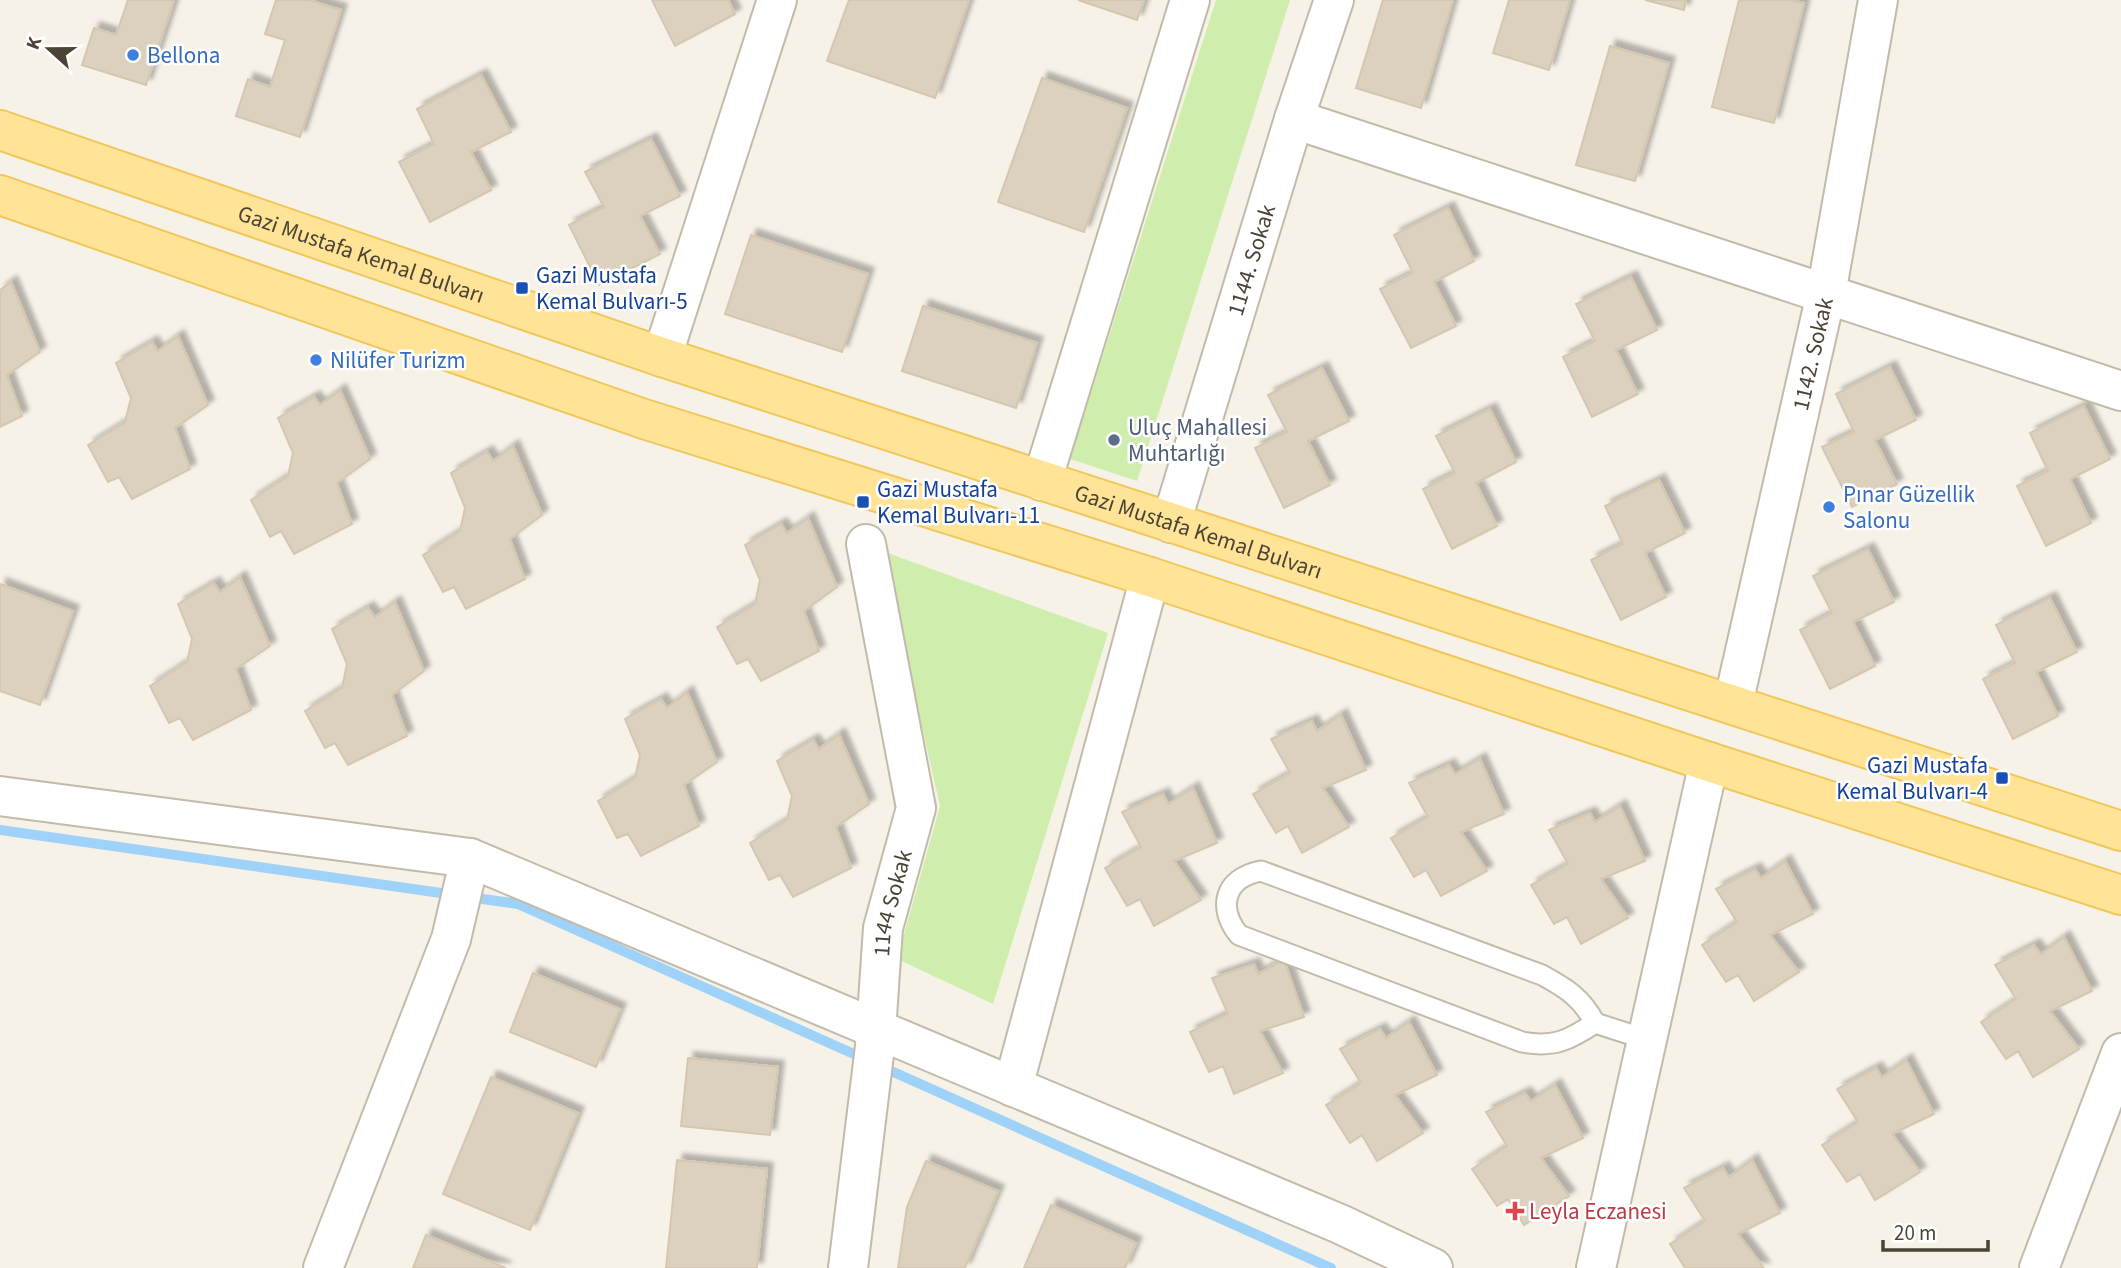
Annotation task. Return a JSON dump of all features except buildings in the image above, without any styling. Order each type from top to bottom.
[{"type":"main road","name":"Gazi Mustafa Kemal Bulvarı","points":[[0,130],[662,357],[2121,831]]},
{"type":"main road","points":[[0,195],[644,419],[1150,577],[2121,895]]},
{"type":"street","points":[[662,357],[776,0]]},
{"type":"street","points":[[1042,481],[1190,0]]},
{"type":"street","name":"1144. Sokak","points":[[1171,523],[1294,119],[1334,0]]},
{"type":"street","name":"1142. Sokak","points":[[1733,704],[1826,294],[1878,0]]},
{"type":"street","points":[[1294,119],[2121,391]]},
{"type":"street","name":"1144 Sokak","points":[[848,1268],[871,1087],[883,928],[916,808],[866,544]]},
{"type":"street","points":[[1013,1087],[1150,577]]},
{"type":"street","points":[[1597,1268],[1709,762]]},
{"type":"street","points":[[0,796],[470,858],[876,1038],[1013,1087],[1340,1224],[1433,1268]]},
{"type":"street","points":[[323,1268],[451,939],[470,858]]},
{"type":"street","points":[[2039,1268],[2121,1053]]},
{"type":"lane","points":[[1595,1023],[1559,1043],[1547,1045],[1522,1042],[1239,936],[1230,925],[1226,912],[1227,898],[1239,879],[1261,871],[1542,975],[1578,998],[1588,1008],[1595,1023],[1648,1040]]},
{"type":"green space","points":[[1216,0],[1290,0],[1137,481],[1070,459]]},
{"type":"green space","points":[[882,551],[1108,633],[993,1004],[897,959],[940,806]]},
{"type":"waterway","points":[[0,830],[518,904],[865,1059]]},
{"type":"waterway","points":[[880,1066],[1331,1268]]},
{"type":"place","name":"Bellona","points":[[133,55]]},
{"type":"place","name":"Gazi Mustafa Kemal Bulvarı-5","points":[[522,288]]},
{"type":"place","name":"Nilüfer Turizm","points":[[316,360]]},
{"type":"place","name":"Uluç Mahallesi Muhtarlığı","points":[[1114,440]]},
{"type":"place","name":"Gazi Mustafa Kemal Bulvarı-11","points":[[863,502]]},
{"type":"place","name":"Pınar Güzellik Salonu","points":[[1829,507]]},
{"type":"place","name":"Gazi Mustafa Kemal Bulvarı-4","points":[[2002,778]]},
{"type":"place","name":"Leyla Eczanesi","points":[[1515,1211]]}]
